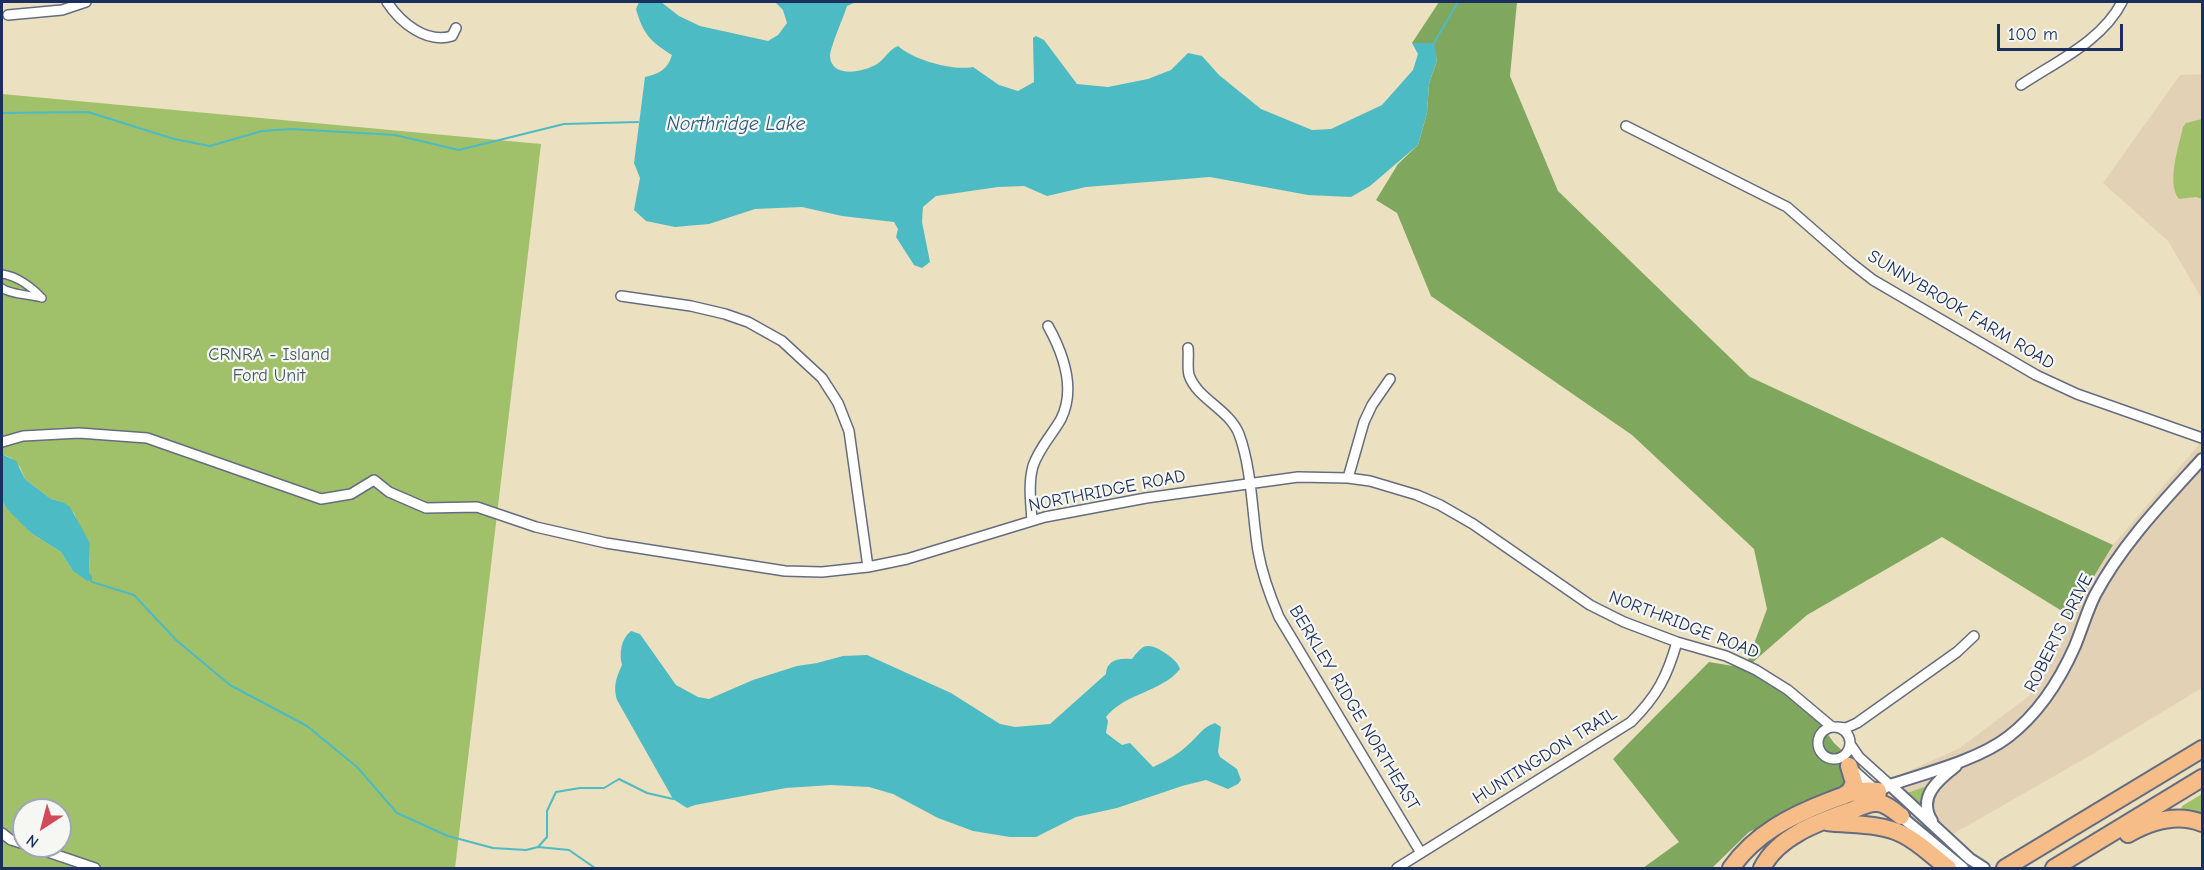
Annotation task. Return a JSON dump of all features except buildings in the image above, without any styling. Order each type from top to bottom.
[{"type":"highway","points":[[2005,868],[2202,748]]},
{"type":"highway","points":[[1843,796],[1850,791],[1854,783],[1849,766]]},
{"type":"highway","points":[[2054,868],[2202,778]]},
{"type":"highway","points":[[1731,868],[1749,845],[1772,828],[1797,814],[1860,790],[1881,793]]},
{"type":"highway","points":[[1881,793],[1884,805],[1901,816]]},
{"type":"highway","points":[[1762,868],[1783,844],[1820,822],[1881,793]]},
{"type":"highway","points":[[1995,868],[2124,795]]},
{"type":"highway","points":[[2064,868],[2133,831],[2158,821],[2185,819],[2202,824]]},
{"type":"highway","points":[[1820,822],[1883,828],[1903,834],[1927,845],[1948,868]]},
{"type":"street","points":[[8,15],[62,10],[86,2]]},
{"type":"street","points":[[387,2],[402,21],[428,35],[445,38],[452,36],[456,28]]},
{"type":"street","points":[[2021,85],[2093,37],[2106,26],[2122,2]]},
{"type":"street","name":"SUNNYBROOK FARM ROAD","points":[[1626,126],[1786,207],[1873,280],[2036,375],[2077,394],[2202,438]]},
{"type":"street","points":[[2,273],[24,283],[44,299],[4,291],[2,288]]},
{"type":"street","points":[[621,296],[691,306],[748,322],[782,341],[822,378],[838,403],[849,430],[868,567]]},
{"type":"street","points":[[1032,521],[1030,488],[1033,467],[1041,447],[1060,419],[1067,395],[1063,359],[1048,326]]},
{"type":"street","name":"BERKLEY RIDGE NORTHEAST","points":[[1188,348],[1188,373],[1192,383],[1225,412],[1238,431],[1244,449],[1258,554],[1279,617],[1421,853]]},
{"type":"street","points":[[1348,478],[1364,422],[1372,405],[1390,380]]},
{"type":"street","name":"NORTHRIDGE ROAD","points":[[2,442],[23,436],[80,433],[147,438],[321,498],[351,494],[374,480],[389,492],[426,508],[477,507],[545,530],[609,544],[785,571],[822,572],[868,567],[907,559],[1032,521],[1146,498],[1298,477],[1348,478],[1394,487],[1440,505],[1473,524],[1590,605],[1624,622],[1677,642],[1726,656],[1777,682],[1807,708],[1834,727],[1845,731],[1881,793]]},
{"type":"street","name":"ROBERTS DRIVE","points":[[1881,793],[2000,743],[2021,727],[2040,706],[2073,649],[2103,581],[2137,533],[2202,459]]},
{"type":"street","points":[[1819,738],[1824,731],[1834,727],[1846,728],[1857,723],[1957,652],[1974,636]]},
{"type":"street","name":"HUNTINGDON TRAIL","points":[[1397,868],[1631,722],[1648,705],[1661,687],[1669,670],[1677,642]]},
{"type":"street","name":"NORTHRIDGE ROAD","points":[[1807,708],[1817,725],[1820,751],[1831,759],[1849,766],[1881,793],[1944,835],[1984,868]]},
{"type":"street","points":[[1831,759],[1844,756],[1857,723]]},
{"type":"street","points":[[1944,835],[1929,817],[1928,797],[1938,781],[1964,759]]},
{"type":"street","points":[[1901,816],[1927,845],[1963,868]]},
{"type":"street","points":[[65,858],[95,868]]},
{"type":"shaded area","points":[[2202,74],[2202,299],[2168,241],[2103,183],[2180,75]]},
{"type":"shaded area","points":[[2202,441],[2202,688],[1939,842],[1881,781],[1960,748],[2029,696],[2070,616],[2113,545]]},
{"type":"green space","points":[[1439,2],[1517,2],[1510,76],[1558,191],[1750,377],[2113,545],[2070,616],[1942,537],[1807,615],[1745,669],[1800,704],[1817,719],[1834,743],[1867,774],[1749,832],[1712,868],[1643,868],[1679,842],[1613,759],[1709,662],[1745,668],[1767,609],[1754,549],[1632,435],[1431,296],[1397,213],[1376,200],[1398,164],[1418,145],[1427,113],[1429,84],[1437,60],[1433,43],[1412,43]]},
{"type":"green space","name":"CRNRA - Island Ford Unit","points":[[2,94],[541,144],[455,868],[2,868],[2,500],[31,533],[61,552],[72,570],[89,573],[90,543],[74,513],[63,502],[51,499],[25,479],[20,467],[11,458],[2,454]]},
{"type":"green space","points":[[2202,119],[2202,199],[2196,197],[2179,199],[2175,192],[2173,174],[2183,127],[2186,123]]},
{"type":"green space","points":[[1927,786],[1921,806],[1907,793]]},
{"type":"green space","points":[[2202,794],[2202,813],[2181,810],[2182,806]]},
{"type":"water","name":"Northridge Lake","points":[[639,2],[661,2],[679,16],[700,26],[768,41],[778,35],[787,23],[783,10],[775,2],[856,2],[847,6],[832,46],[830,56],[836,68],[849,72],[871,67],[898,46],[923,60],[944,66],[973,67],[999,85],[1018,91],[1034,82],[1033,38],[1036,36],[1044,40],[1077,84],[1108,87],[1148,79],[1171,70],[1188,53],[1202,56],[1219,75],[1261,109],[1312,130],[1331,129],[1382,105],[1413,70],[1418,54],[1412,43],[1434,43],[1437,60],[1429,84],[1427,113],[1418,145],[1370,186],[1351,197],[1308,195],[1210,177],[1086,187],[1047,196],[1024,186],[998,187],[936,196],[923,207],[922,222],[930,262],[922,268],[914,265],[896,237],[898,229],[894,222],[842,216],[802,207],[755,209],[709,224],[675,227],[646,221],[634,210],[640,178],[634,163],[645,77],[662,70],[672,55],[653,41],[641,25],[636,9]]},
{"type":"water","points":[[2,454],[16,461],[25,479],[51,499],[63,502],[70,507],[90,543],[89,573],[92,576],[92,582],[72,570],[61,552],[31,533],[8,510],[2,500]]},
{"type":"water","points":[[631,631],[640,634],[676,685],[698,697],[709,699],[753,680],[797,666],[843,656],[867,655],[951,693],[1000,724],[1015,727],[1050,724],[1106,674],[1112,662],[1119,659],[1132,659],[1143,647],[1148,646],[1172,658],[1180,669],[1164,683],[1133,697],[1114,709],[1106,717],[1108,721],[1106,733],[1122,745],[1130,743],[1153,767],[1177,754],[1204,729],[1215,723],[1221,727],[1218,752],[1220,757],[1237,769],[1241,780],[1228,789],[1206,780],[1182,786],[1117,808],[1076,817],[1036,837],[1010,837],[973,831],[938,818],[893,794],[869,787],[831,785],[786,788],[687,808],[673,799],[617,700],[615,687],[622,665],[622,646]]},
{"type":"waterway","points":[[1434,43],[1458,2]]},
{"type":"waterway","points":[[2,113],[88,112],[174,139],[210,146],[262,131],[291,129],[395,135],[459,150],[564,124],[638,122]]},
{"type":"waterway","points":[[92,582],[134,595],[176,640],[230,685],[307,726],[357,767],[397,813],[448,836],[493,848],[526,850],[538,847],[547,837],[547,811],[556,792],[580,788],[604,788],[619,779],[647,793],[673,799]]},
{"type":"waterway","points":[[538,847],[569,850],[595,868]]}]
